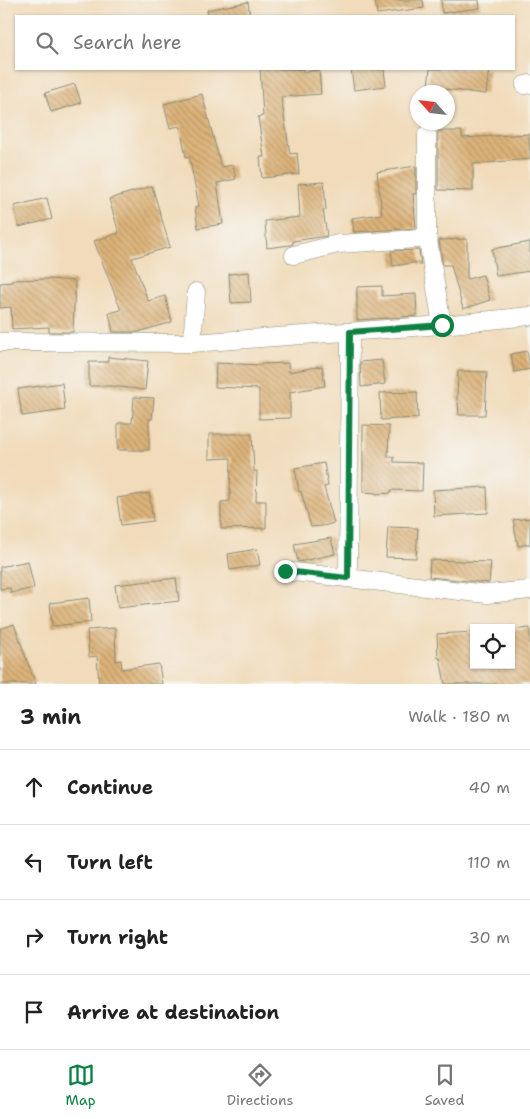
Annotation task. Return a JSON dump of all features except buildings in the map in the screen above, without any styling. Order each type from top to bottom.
[{"type":"street","points":[[427,134],[427,234],[442,325]]},
{"type":"street","points":[[294,255],[338,244],[418,239],[427,234]]},
{"type":"street","points":[[192,343],[196,292]]},
{"type":"street","points":[[0,342],[192,343],[442,325],[530,316]]},
{"type":"street","points":[[348,578],[350,332]]},
{"type":"street","points":[[285,571],[487,594],[530,590]]},
{"type":"route","points":[[285,571],[348,578],[350,332],[442,325]]}]
